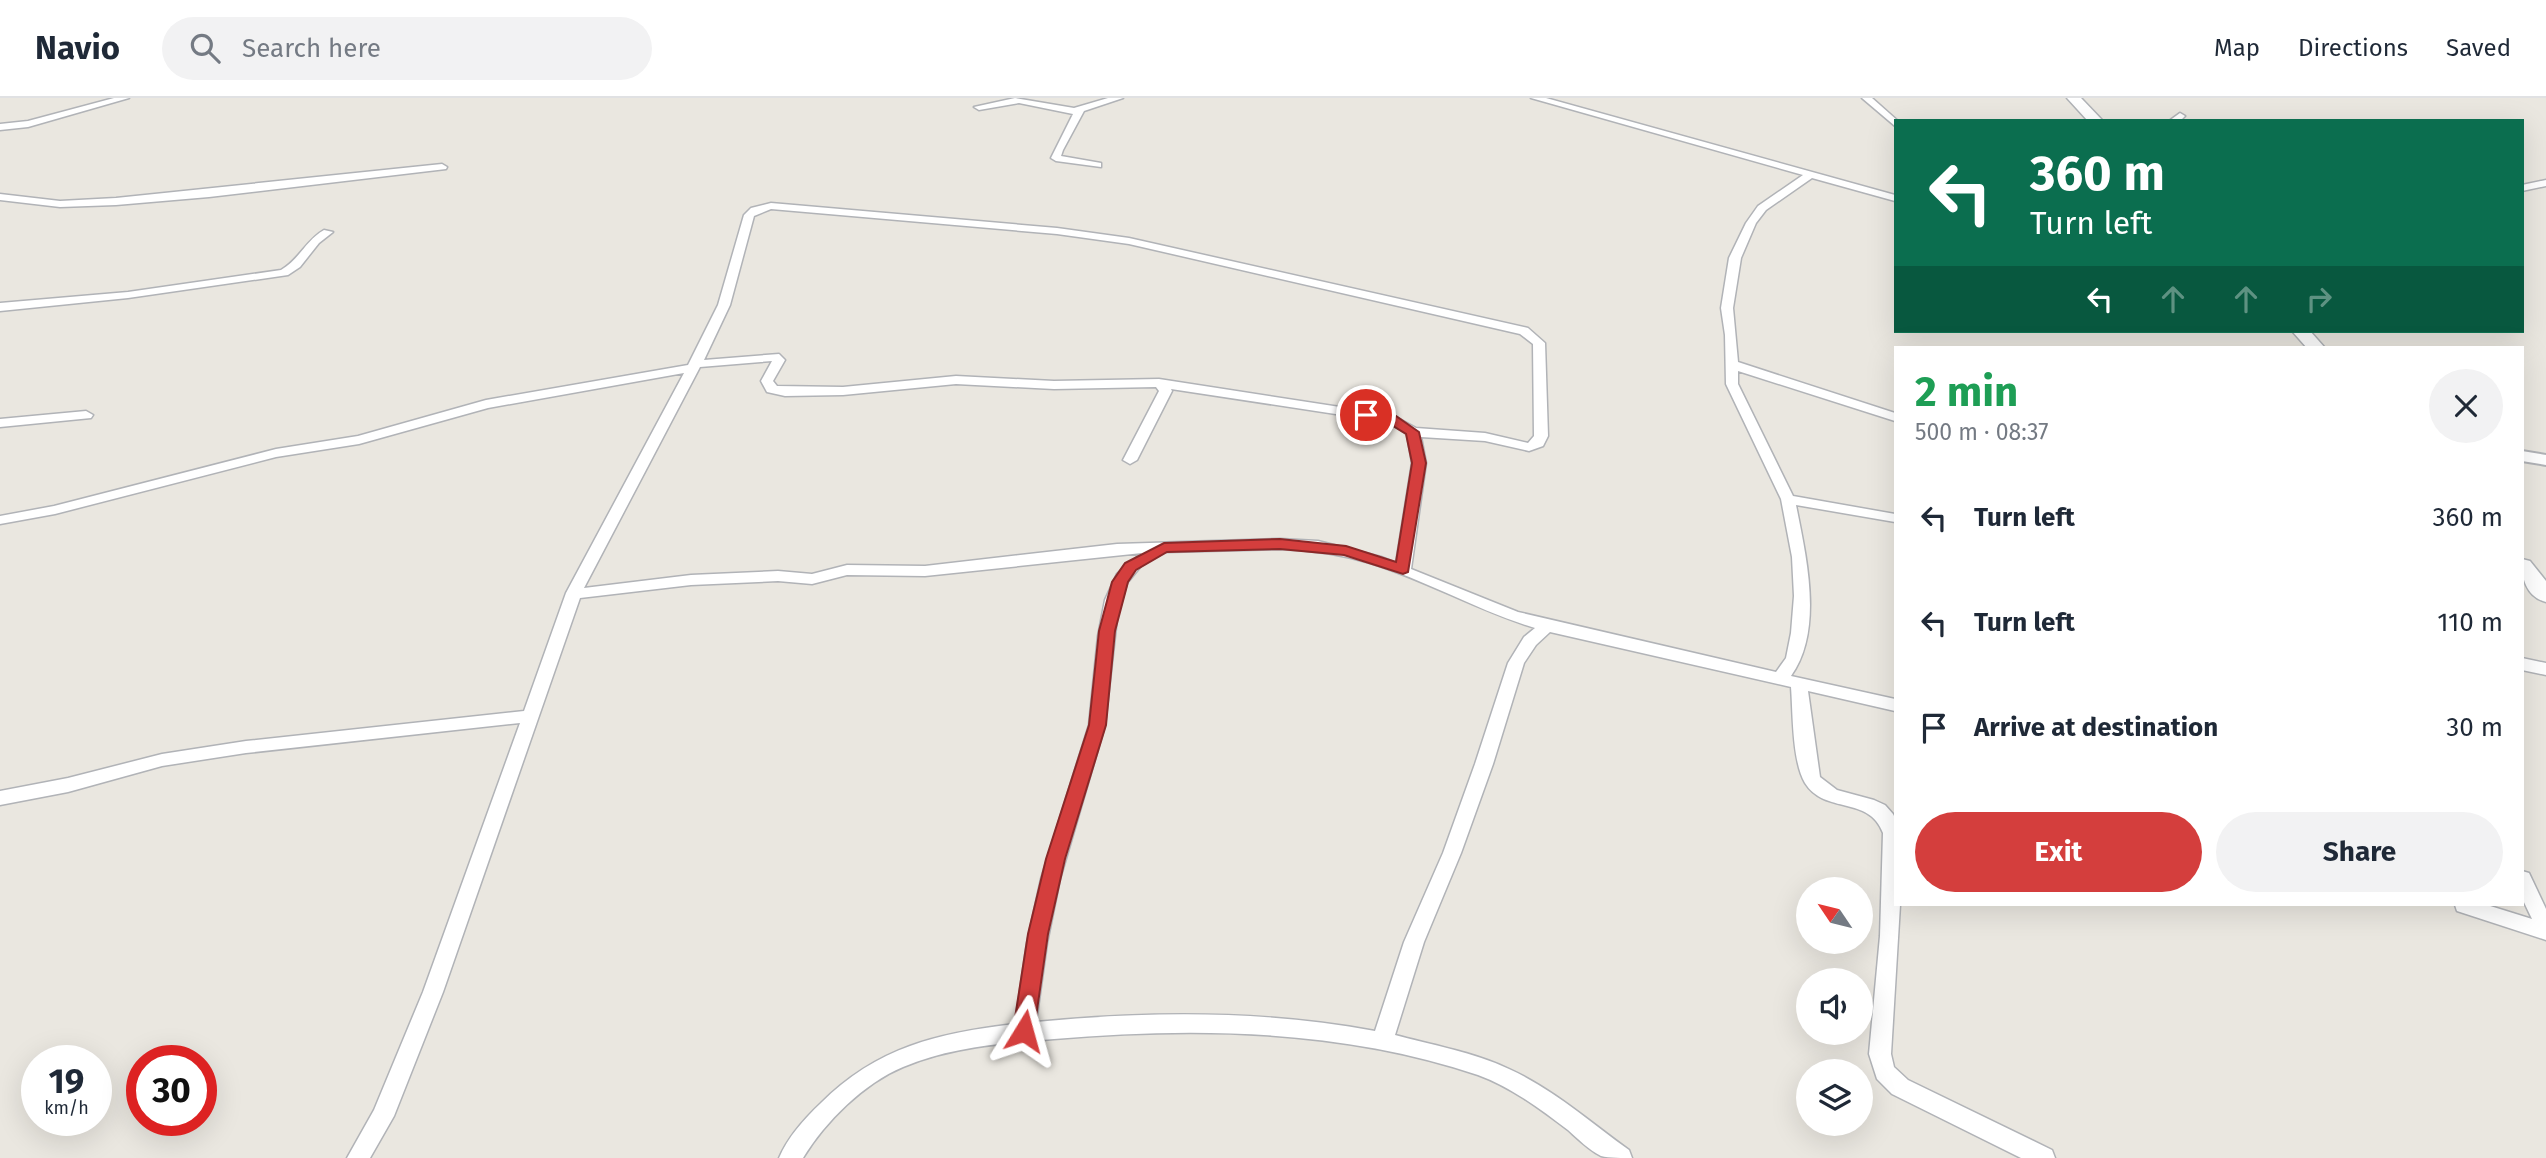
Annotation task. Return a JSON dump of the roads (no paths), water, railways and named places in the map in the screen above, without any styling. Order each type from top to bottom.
[{"type":"main road","points":[[2074,98],[2094,119]]},
{"type":"main road","points":[[2524,568],[2546,595]]},
{"type":"street","points":[[0,127],[29,124],[124,98]]},
{"type":"street","points":[[979,107],[1019,100],[1068,111],[1118,98]]},
{"type":"street","points":[[1535,98],[1894,198]]},
{"type":"street","points":[[1867,98],[1894,122]]},
{"type":"street","points":[[1080,109],[1056,158],[1097,165]]},
{"type":"street","points":[[0,197],[28,197],[53,204],[160,198],[442,167]]},
{"type":"street","points":[[1812,173],[1762,208],[1751,223],[1738,251],[1728,293],[1732,384],[1788,499],[1802,596],[1790,680],[1810,778],[1825,792],[1881,809],[1889,819],[1892,833],[1889,936],[1880,1054],[1885,1072],[1900,1087],[2044,1158]]},
{"type":"street","points":[[2524,188],[2546,183]]},
{"type":"street","points":[[0,520],[55,510],[223,465],[359,440],[486,404],[694,366],[775,357],[779,360],[767,381],[772,389],[785,392],[843,391],[956,380],[1054,385],[1159,383],[1392,419],[1413,432],[1485,437],[1529,447],[1538,443],[1541,436],[1539,343],[1524,331],[1129,241],[893,215],[771,206],[755,210],[749,215],[724,304],[694,366],[574,593],[433,992],[383,1116],[358,1158]]},
{"type":"street","points":[[0,307],[128,295],[284,273],[295,267],[318,236],[328,232]]},
{"type":"street","points":[[1730,364],[1894,417]]},
{"type":"street","points":[[1130,460],[1167,391],[1159,383]]},
{"type":"street","points":[[0,423],[86,415]]},
{"type":"street","points":[[1403,569],[1419,463],[1413,432]]},
{"type":"street","points":[[2524,456],[2546,460]]},
{"type":"street","points":[[1788,499],[1894,518]]},
{"type":"street","points":[[574,593],[691,580],[778,576],[812,579],[847,570],[925,571],[1041,557],[1164,547],[1280,544],[1318,546],[1346,551],[1403,569],[1512,616],[1547,626],[1894,705]]},
{"type":"street","points":[[1024,1031],[1038,934],[1056,859],[1097,725],[1110,618],[1120,582],[1138,562],[1164,547]]},
{"type":"street","points":[[1382,1040],[1414,942],[1452,853],[1484,764],[1516,663],[1530,641],[1547,626]]},
{"type":"street","points":[[2524,664],[2546,669]]},
{"type":"street","points":[[0,798],[68,785],[174,758],[246,747],[530,716]]},
{"type":"street","points":[[2524,882],[2546,931]]},
{"type":"street","points":[[2467,906],[2546,931]]},
{"type":"street","points":[[790,1158],[798,1143],[822,1115],[892,1061],[931,1049],[1024,1031],[1172,1022],[1292,1026],[1382,1040],[1494,1073],[1535,1094],[1621,1158]]}]
